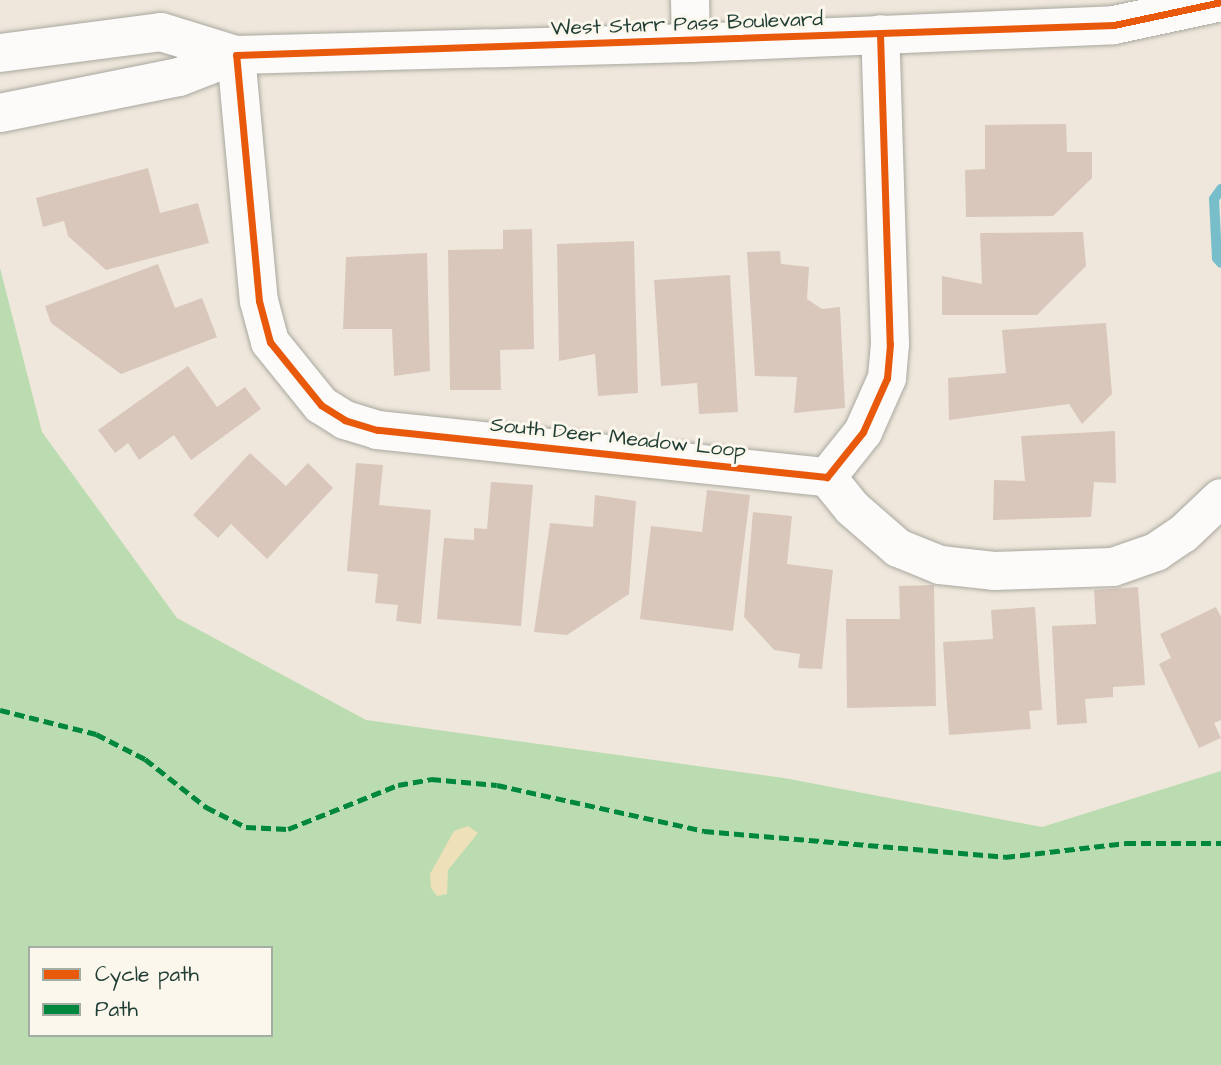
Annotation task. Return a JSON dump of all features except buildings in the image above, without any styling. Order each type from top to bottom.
[{"type":"street","points":[[690,0],[691,43]]},
{"type":"street","name":"West Starr Pass Boulevard","points":[[0,53],[161,33],[236,55],[691,43],[1114,25],[1221,2]]},
{"type":"street","points":[[880,34],[890,344],[887,378],[863,432],[827,477],[852,508],[898,548],[940,565],[995,571],[1113,567],[1156,552],[1183,534],[1221,498]]},
{"type":"street","name":"West Starr Pass Boulevard","points":[[0,113],[179,78],[236,55]]},
{"type":"street","name":"South Deer Meadow Loop","points":[[236,55],[259,301],[270,342],[321,405],[345,420],[377,430],[827,477]]},
{"type":"green space","points":[[0,268],[42,432],[177,618],[366,720],[784,778],[1042,827],[1221,771],[1221,1065],[0,1065]]},
{"type":"sand","points":[[468,826],[478,833],[448,870],[447,894],[437,896],[431,888],[430,874],[454,831]]},
{"type":"waterway","points":[[1221,189],[1214,199],[1217,258],[1221,263]]},
{"type":"marked path","points":[[0,710],[96,734],[145,759],[206,807],[246,827],[288,829],[398,785],[431,779],[497,785],[704,831],[1005,857],[1126,843],[1221,843]]},
{"type":"cycle path","points":[[880,34],[890,344],[887,378],[863,432],[827,477],[377,430],[345,420],[321,405],[270,342],[259,301],[236,55],[1114,25],[1221,2]]}]
